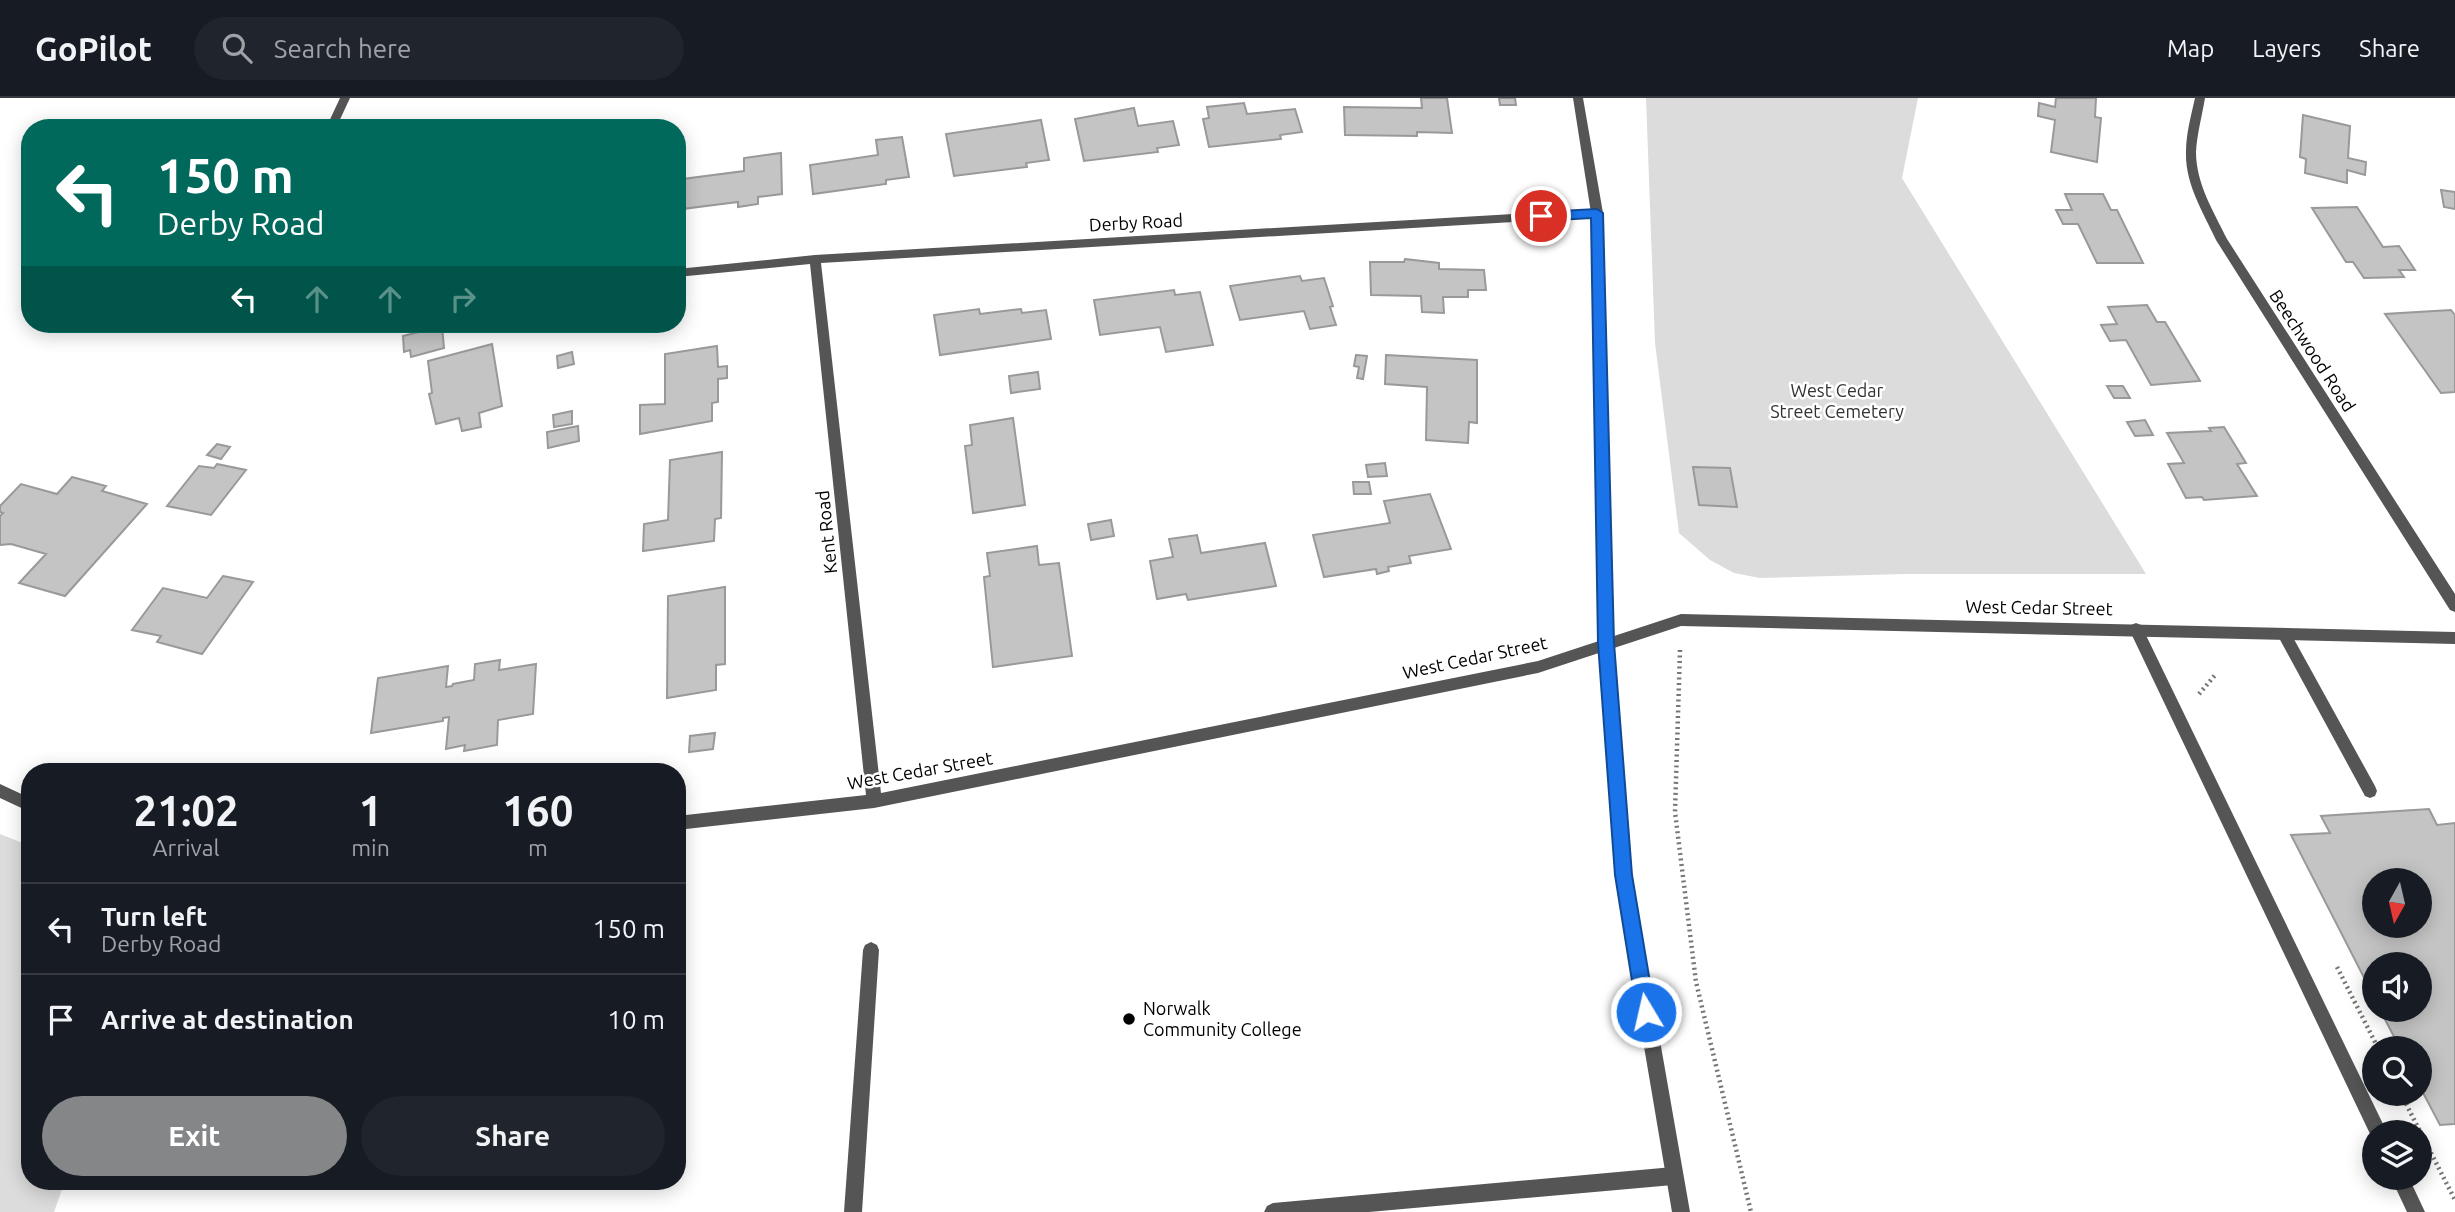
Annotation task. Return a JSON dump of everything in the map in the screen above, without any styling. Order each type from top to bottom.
[{"type":"street","points":[[335,119],[345,98]]},
{"type":"street","points":[[1578,98],[1597,213],[1606,643],[1623,875],[1681,1212]]},
{"type":"street","name":"Beechwood Road","points":[[2200,98],[2190,154],[2193,171],[2222,240],[2455,606]]},
{"type":"street","name":"Derby Road","points":[[686,271],[815,259],[1597,213]]},
{"type":"street","name":"Kent Road","points":[[815,259],[873,801]]},
{"type":"street","name":"West Cedar Street","points":[[686,822],[873,801],[1538,667],[1681,620],[2455,638]]},
{"type":"street","points":[[2136,629],[2372,1120]]},
{"type":"street","points":[[2285,636],[2370,791]]},
{"type":"street","points":[[0,791],[21,801]]},
{"type":"street","points":[[853,1212],[871,950]]},
{"type":"street","points":[[1273,1212],[1673,1176]]},
{"type":"street","points":[[2406,1190],[2416,1212]]},
{"type":"path","points":[[1681,620],[1675,812],[1696,982],[1751,1212]]},
{"type":"path","points":[[2407,1106],[2455,1200]]},
{"type":"green space","name":"West Cedar Street Cemetery","points":[[1646,98],[1918,98],[1902,178],[2146,574],[1904,574],[1760,578],[1734,573],[1710,560],[1679,533],[1655,343]]},
{"type":"green space","points":[[0,834],[21,842],[21,1190],[62,1190],[54,1212],[0,1212]]},
{"type":"building","points":[[1421,98],[1447,98],[1452,133],[1417,132],[1417,136],[1345,135],[1344,107],[1422,108]]},
{"type":"building","points":[[1499,98],[1515,98],[1516,105],[1500,105]]},
{"type":"building","points":[[2056,98],[2096,98],[2095,117],[2101,118],[2097,162],[2051,152],[2055,120],[2038,116],[2039,103],[2055,107]]},
{"type":"building","points":[[1244,103],[1247,114],[1295,109],[1302,132],[1280,135],[1281,139],[1209,147],[1203,119],[1209,118],[1207,107]]},
{"type":"building","points":[[1134,108],[1138,126],[1173,121],[1179,145],[1157,148],[1158,152],[1084,161],[1075,119]]},
{"type":"building","points":[[2303,115],[2350,126],[2348,158],[2366,162],[2365,175],[2347,170],[2347,183],[2305,173],[2306,159],[2300,157]]},
{"type":"building","points":[[1041,120],[1049,160],[1026,163],[1027,167],[954,176],[946,134]]},
{"type":"building","points":[[902,137],[909,177],[886,180],[886,184],[813,194],[810,165],[878,155],[876,140]]},
{"type":"building","points":[[781,153],[782,194],[758,197],[758,204],[738,207],[738,202],[686,208],[686,179],[744,171],[744,158]]},
{"type":"building","points":[[2441,190],[2455,192],[2455,209],[2444,207]]},
{"type":"building","points":[[2065,194],[2103,194],[2111,210],[2117,210],[2143,263],[2097,263],[2078,224],[2063,224],[2056,210],[2072,210]]},
{"type":"building","points":[[2357,207],[2383,247],[2399,246],[2415,270],[2399,270],[2404,277],[2364,278],[2353,262],[2346,262],[2312,208]]},
{"type":"building","points":[[1405,259],[1439,263],[1439,269],[1484,270],[1486,290],[1468,290],[1468,297],[1443,297],[1444,313],[1422,312],[1421,296],[1371,295],[1370,262],[1404,262]]},
{"type":"building","points":[[1300,276],[1302,281],[1324,278],[1336,325],[1310,329],[1304,311],[1240,320],[1230,286]]},
{"type":"building","points":[[1174,290],[1175,295],[1200,292],[1213,345],[1166,352],[1160,327],[1100,335],[1094,300]]},
{"type":"building","points":[[2147,305],[2157,322],[2165,322],[2200,381],[2151,385],[2126,340],[2110,341],[2101,325],[2117,324],[2108,307]]},
{"type":"building","points":[[979,309],[980,314],[1021,309],[1022,313],[1046,310],[1051,339],[940,355],[934,315]]},
{"type":"building","points":[[2451,310],[2455,315],[2455,392],[2441,393],[2385,314]]},
{"type":"building","points":[[415,333],[443,333],[444,348],[411,357],[410,350],[404,352],[403,336]]},
{"type":"building","points":[[492,344],[502,406],[479,413],[481,427],[462,431],[459,418],[436,424],[429,394],[432,393],[428,361]]},
{"type":"building","points":[[717,346],[718,367],[727,366],[727,378],[718,379],[718,402],[712,403],[712,421],[640,434],[640,405],[665,404],[665,354]]},
{"type":"building","points":[[572,352],[574,364],[558,368],[557,356]]},
{"type":"building","points":[[1356,355],[1367,356],[1363,379],[1357,378],[1359,367],[1354,366]]},
{"type":"building","points":[[1386,355],[1477,360],[1477,423],[1469,422],[1468,443],[1426,440],[1427,387],[1385,384]]},
{"type":"building","points":[[1038,372],[1040,389],[1011,393],[1009,376]]},
{"type":"building","points":[[2107,386],[2123,386],[2130,398],[2114,398]]},
{"type":"building","points":[[572,411],[572,424],[554,427],[553,415]]},
{"type":"building","points":[[1013,418],[1025,505],[973,513],[965,446],[972,445],[970,425]]},
{"type":"building","points":[[2145,420],[2153,435],[2135,436],[2127,422]]},
{"type":"building","points":[[578,426],[579,441],[548,448],[547,432]]},
{"type":"building","points":[[2224,427],[2246,463],[2237,464],[2257,496],[2204,500],[2202,497],[2186,498],[2168,464],[2184,463],[2167,433],[2211,431],[2209,428]]},
{"type":"building","points":[[217,444],[230,447],[221,459],[207,455]]},
{"type":"building","points":[[722,452],[721,518],[715,519],[714,541],[643,551],[644,524],[668,520],[670,460]]},
{"type":"building","points":[[1385,463],[1387,476],[1368,477],[1366,465]]},
{"type":"building","points":[[217,464],[246,470],[211,515],[167,506],[199,466],[214,468]]},
{"type":"building","points":[[1693,467],[1730,468],[1737,507],[1699,505]]},
{"type":"building","points":[[72,477],[106,486],[102,491],[147,504],[65,596],[19,583],[46,554],[11,544],[0,545],[0,516],[3,513],[0,512],[0,506],[21,484],[57,494]]},
{"type":"building","points":[[1353,482],[1369,482],[1371,494],[1354,494]]},
{"type":"building","points":[[1430,494],[1451,549],[1409,556],[1411,563],[1388,567],[1389,571],[1377,574],[1376,569],[1324,577],[1313,535],[1390,523],[1384,501]]},
{"type":"building","points":[[1111,520],[1114,536],[1091,540],[1088,524]]},
{"type":"building","points":[[1197,535],[1201,553],[1265,543],[1276,586],[1188,600],[1186,594],[1157,599],[1150,561],[1173,557],[1169,539]]},
{"type":"building","points":[[1037,546],[1039,565],[1059,563],[1072,656],[993,667],[984,577],[990,576],[987,553]]},
{"type":"building","points":[[223,576],[253,582],[202,654],[157,642],[161,636],[132,630],[163,588],[207,598]]},
{"type":"building","points":[[725,587],[725,664],[716,665],[716,690],[667,698],[668,596]]},
{"type":"building","points":[[500,660],[499,670],[536,664],[533,714],[498,720],[497,745],[464,751],[465,745],[446,749],[449,717],[443,718],[443,721],[371,733],[378,678],[448,666],[446,687],[474,680],[475,664]]},
{"type":"building","points":[[715,733],[713,749],[689,752],[690,736]]},
{"type":"building","points":[[2429,809],[2437,825],[2455,823],[2455,1124],[2440,1125],[2430,1106],[2432,1036],[2394,1036],[2386,1022],[2432,1022],[2432,952],[2362,952],[2362,974],[2291,835],[2330,833],[2321,816]]},
{"type":"place","name":"Norwalk Community College","points":[[1129,1019]]},
{"type":"route","points":[[1541,216],[1597,213],[1606,643],[1623,875],[1646,1012]]}]
